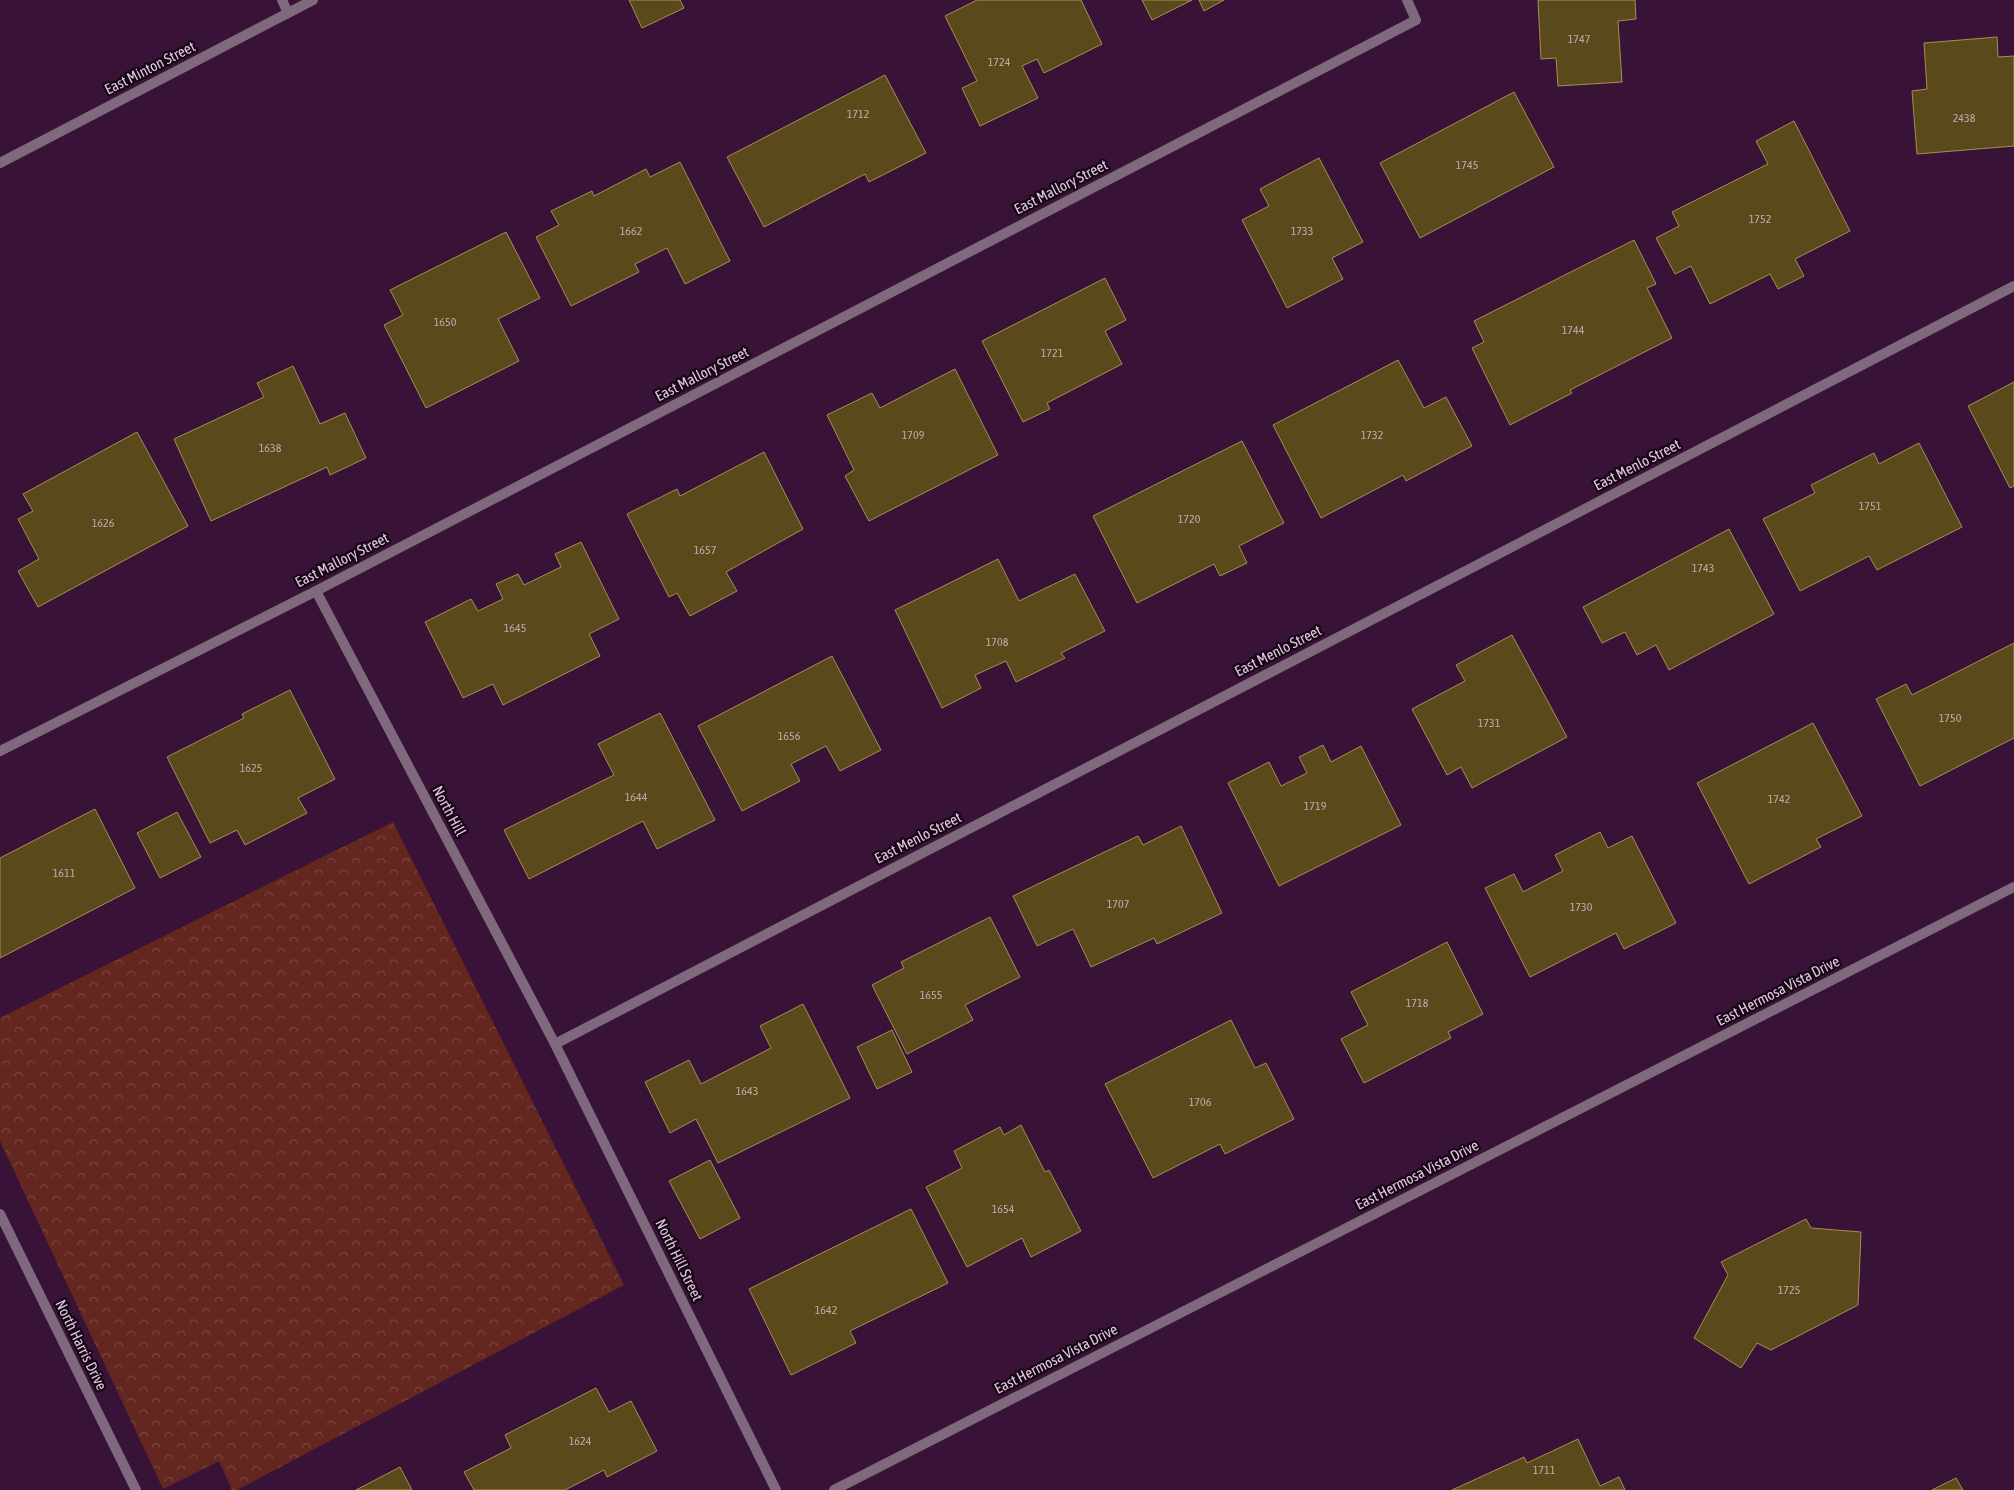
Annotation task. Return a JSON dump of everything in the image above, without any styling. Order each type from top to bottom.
[{"type":"street","points":[[282,0],[288,13]]},
{"type":"street","name":"East Minton Street","points":[[0,163],[313,0]]},
{"type":"street","name":"East Mallory Street","points":[[0,751],[316,591],[1416,20],[1407,0]]},
{"type":"street","name":"East Menlo Street","points":[[555,1044],[2014,286]]},
{"type":"street","name":"North Hill","points":[[316,591],[555,1044]]},
{"type":"street","name":"East Hermosa Vista Drive","points":[[834,1490],[2014,887]]},
{"type":"street","name":"North Hill Street","points":[[555,1044],[776,1490]]},
{"type":"street","name":"North Harris Drive","points":[[0,1214],[136,1490]]},
{"type":"green space","points":[[393,822],[624,1285],[237,1490],[232,1490],[219,1461],[163,1489],[0,1141],[0,1018]]},
{"type":"building","points":[[629,0],[680,0],[684,8],[642,28]]},
{"type":"building","points":[[977,0],[1081,0],[1102,44],[1044,73],[1037,59],[1022,66],[1038,98],[980,126],[962,88],[977,81],[945,16]]},
{"type":"building","points":[[1142,0],[1192,0],[1152,20]]},
{"type":"building","points":[[1199,0],[1224,0],[1204,11]]},
{"type":"building","points":[[1538,0],[1635,0],[1636,19],[1618,21],[1622,82],[1558,86],[1556,58],[1541,59]]},
{"type":"building","points":[[1997,37],[1998,57],[2014,56],[2014,146],[1917,154],[1912,91],[1927,89],[1924,43]]},
{"type":"building","points":[[885,75],[926,153],[869,182],[865,174],[764,227],[727,157]]},
{"type":"building","points":[[1514,92],[1554,167],[1420,238],[1380,163]]},
{"type":"building","points":[[1794,121],[1850,231],[1795,259],[1804,276],[1778,289],[1770,274],[1710,304],[1691,266],[1675,274],[1656,238],[1679,226],[1672,212],[1768,164],[1756,141]]},
{"type":"building","points":[[1319,158],[1363,242],[1332,258],[1343,279],[1287,308],[1242,220],[1269,206],[1260,189]]},
{"type":"building","points":[[680,162],[730,261],[685,284],[667,248],[635,264],[639,272],[571,306],[536,237],[559,225],[551,211],[592,191],[594,196],[646,169],[650,177]]},
{"type":"building","points":[[506,232],[540,298],[498,319],[519,361],[426,408],[384,325],[403,315],[390,290]]},
{"type":"building","points":[[1634,240],[1656,284],[1647,288],[1672,338],[1570,390],[1572,393],[1510,425],[1472,348],[1484,342],[1474,321]]},
{"type":"building","points":[[1105,278],[1126,320],[1105,331],[1122,364],[1047,403],[1050,409],[1023,422],[982,341]]},
{"type":"building","points":[[1398,360],[1424,408],[1446,397],[1472,446],[1406,481],[1403,475],[1321,518],[1273,425]]},
{"type":"building","points":[[293,366],[320,424],[345,413],[366,458],[330,475],[327,467],[211,521],[174,439],[264,397],[257,383]]},
{"type":"building","points":[[955,369],[998,455],[869,521],[845,476],[854,470],[827,415],[872,393],[880,408]]},
{"type":"building","points":[[2014,382],[2014,486],[2010,488],[1968,406]]},
{"type":"building","points":[[137,432],[188,526],[38,607],[18,571],[39,559],[18,519],[33,511],[23,494]]},
{"type":"building","points":[[1242,441],[1284,523],[1239,546],[1247,563],[1220,576],[1214,564],[1137,603],[1093,516]]},
{"type":"building","points":[[1919,443],[1962,527],[1877,570],[1869,556],[1800,591],[1763,519],[1815,493],[1811,485],[1874,453],[1879,464]]},
{"type":"building","points":[[764,452],[803,529],[726,572],[737,591],[690,616],[677,593],[669,597],[627,514],[677,489],[680,496]]},
{"type":"building","points":[[1729,529],[1774,614],[1669,670],[1656,645],[1637,655],[1625,632],[1602,643],[1583,607]]},
{"type":"building","points":[[581,542],[619,619],[589,634],[600,656],[503,705],[493,684],[463,698],[425,622],[471,599],[478,611],[503,599],[496,584],[518,574],[524,585],[561,567],[555,554]]},
{"type":"building","points":[[998,559],[1019,601],[1075,574],[1105,631],[1061,653],[1065,658],[1016,682],[1006,661],[975,675],[981,688],[942,708],[895,610]]},
{"type":"building","points":[[1512,635],[1567,737],[1472,788],[1461,767],[1447,775],[1412,709],[1465,681],[1456,665]]},
{"type":"building","points":[[2014,643],[2014,738],[1920,786],[1876,699],[1906,684],[1912,695]]},
{"type":"building","points":[[832,656],[881,750],[840,771],[826,746],[791,764],[800,781],[742,811],[698,726]]},
{"type":"building","points":[[290,690],[335,779],[298,798],[307,813],[245,845],[237,830],[210,843],[167,757],[244,718],[242,714]]},
{"type":"building","points":[[660,713],[715,820],[657,849],[643,821],[529,879],[504,830],[614,775],[598,744]]},
{"type":"building","points":[[1813,723],[1862,816],[1816,839],[1821,847],[1749,884],[1697,783]]},
{"type":"building","points":[[1323,745],[1331,762],[1361,746],[1401,825],[1279,886],[1228,783],[1269,762],[1281,786],[1307,773],[1299,757]]},
{"type":"building","points":[[95,809],[135,888],[0,958],[0,858]]},
{"type":"building","points":[[177,812],[201,857],[160,878],[137,833]]},
{"type":"building","points":[[1181,826],[1222,913],[1157,944],[1154,938],[1091,967],[1073,929],[1037,946],[1013,896],[1138,836],[1143,845]]},
{"type":"building","points":[[1600,832],[1608,848],[1632,836],[1676,923],[1624,949],[1616,933],[1530,977],[1485,888],[1514,874],[1523,892],[1563,871],[1555,855]]},
{"type":"building","points":[[990,917],[1020,977],[965,1005],[973,1020],[907,1054],[872,985],[904,968],[901,962]]},
{"type":"building","points":[[1447,942],[1483,1014],[1448,1032],[1451,1038],[1364,1083],[1341,1039],[1368,1025],[1351,992]]},
{"type":"building","points":[[803,1004],[850,1098],[718,1163],[696,1119],[670,1133],[645,1082],[689,1060],[701,1084],[771,1048],[760,1026]]},
{"type":"building","points":[[1231,1020],[1255,1068],[1266,1063],[1294,1119],[1225,1154],[1220,1144],[1153,1178],[1105,1084]]},
{"type":"building","points":[[892,1030],[912,1072],[877,1089],[857,1047]]},
{"type":"building","points":[[1021,1125],[1045,1172],[1049,1170],[1081,1231],[1031,1257],[1022,1238],[967,1267],[926,1187],[962,1168],[954,1151],[1000,1127],[1004,1135]]},
{"type":"building","points":[[710,1160],[740,1218],[700,1239],[669,1181]]},
{"type":"building","points":[[911,1209],[948,1283],[850,1331],[856,1343],[791,1375],[749,1289]]},
{"type":"building","points":[[1806,1219],[1811,1228],[1861,1232],[1858,1305],[1771,1350],[1757,1343],[1741,1368],[1694,1338],[1728,1275],[1721,1262]]},
{"type":"building","points":[[596,1388],[609,1412],[631,1401],[657,1451],[607,1477],[604,1470],[565,1490],[474,1490],[464,1472],[511,1448],[505,1435]]},
{"type":"building","points":[[1578,1439],[1600,1486],[1619,1477],[1625,1490],[1452,1490],[1524,1457],[1527,1463]]},
{"type":"building","points":[[400,1467],[412,1490],[356,1490]]},
{"type":"building","points":[[1956,1478],[1963,1490],[1932,1490]]}]
